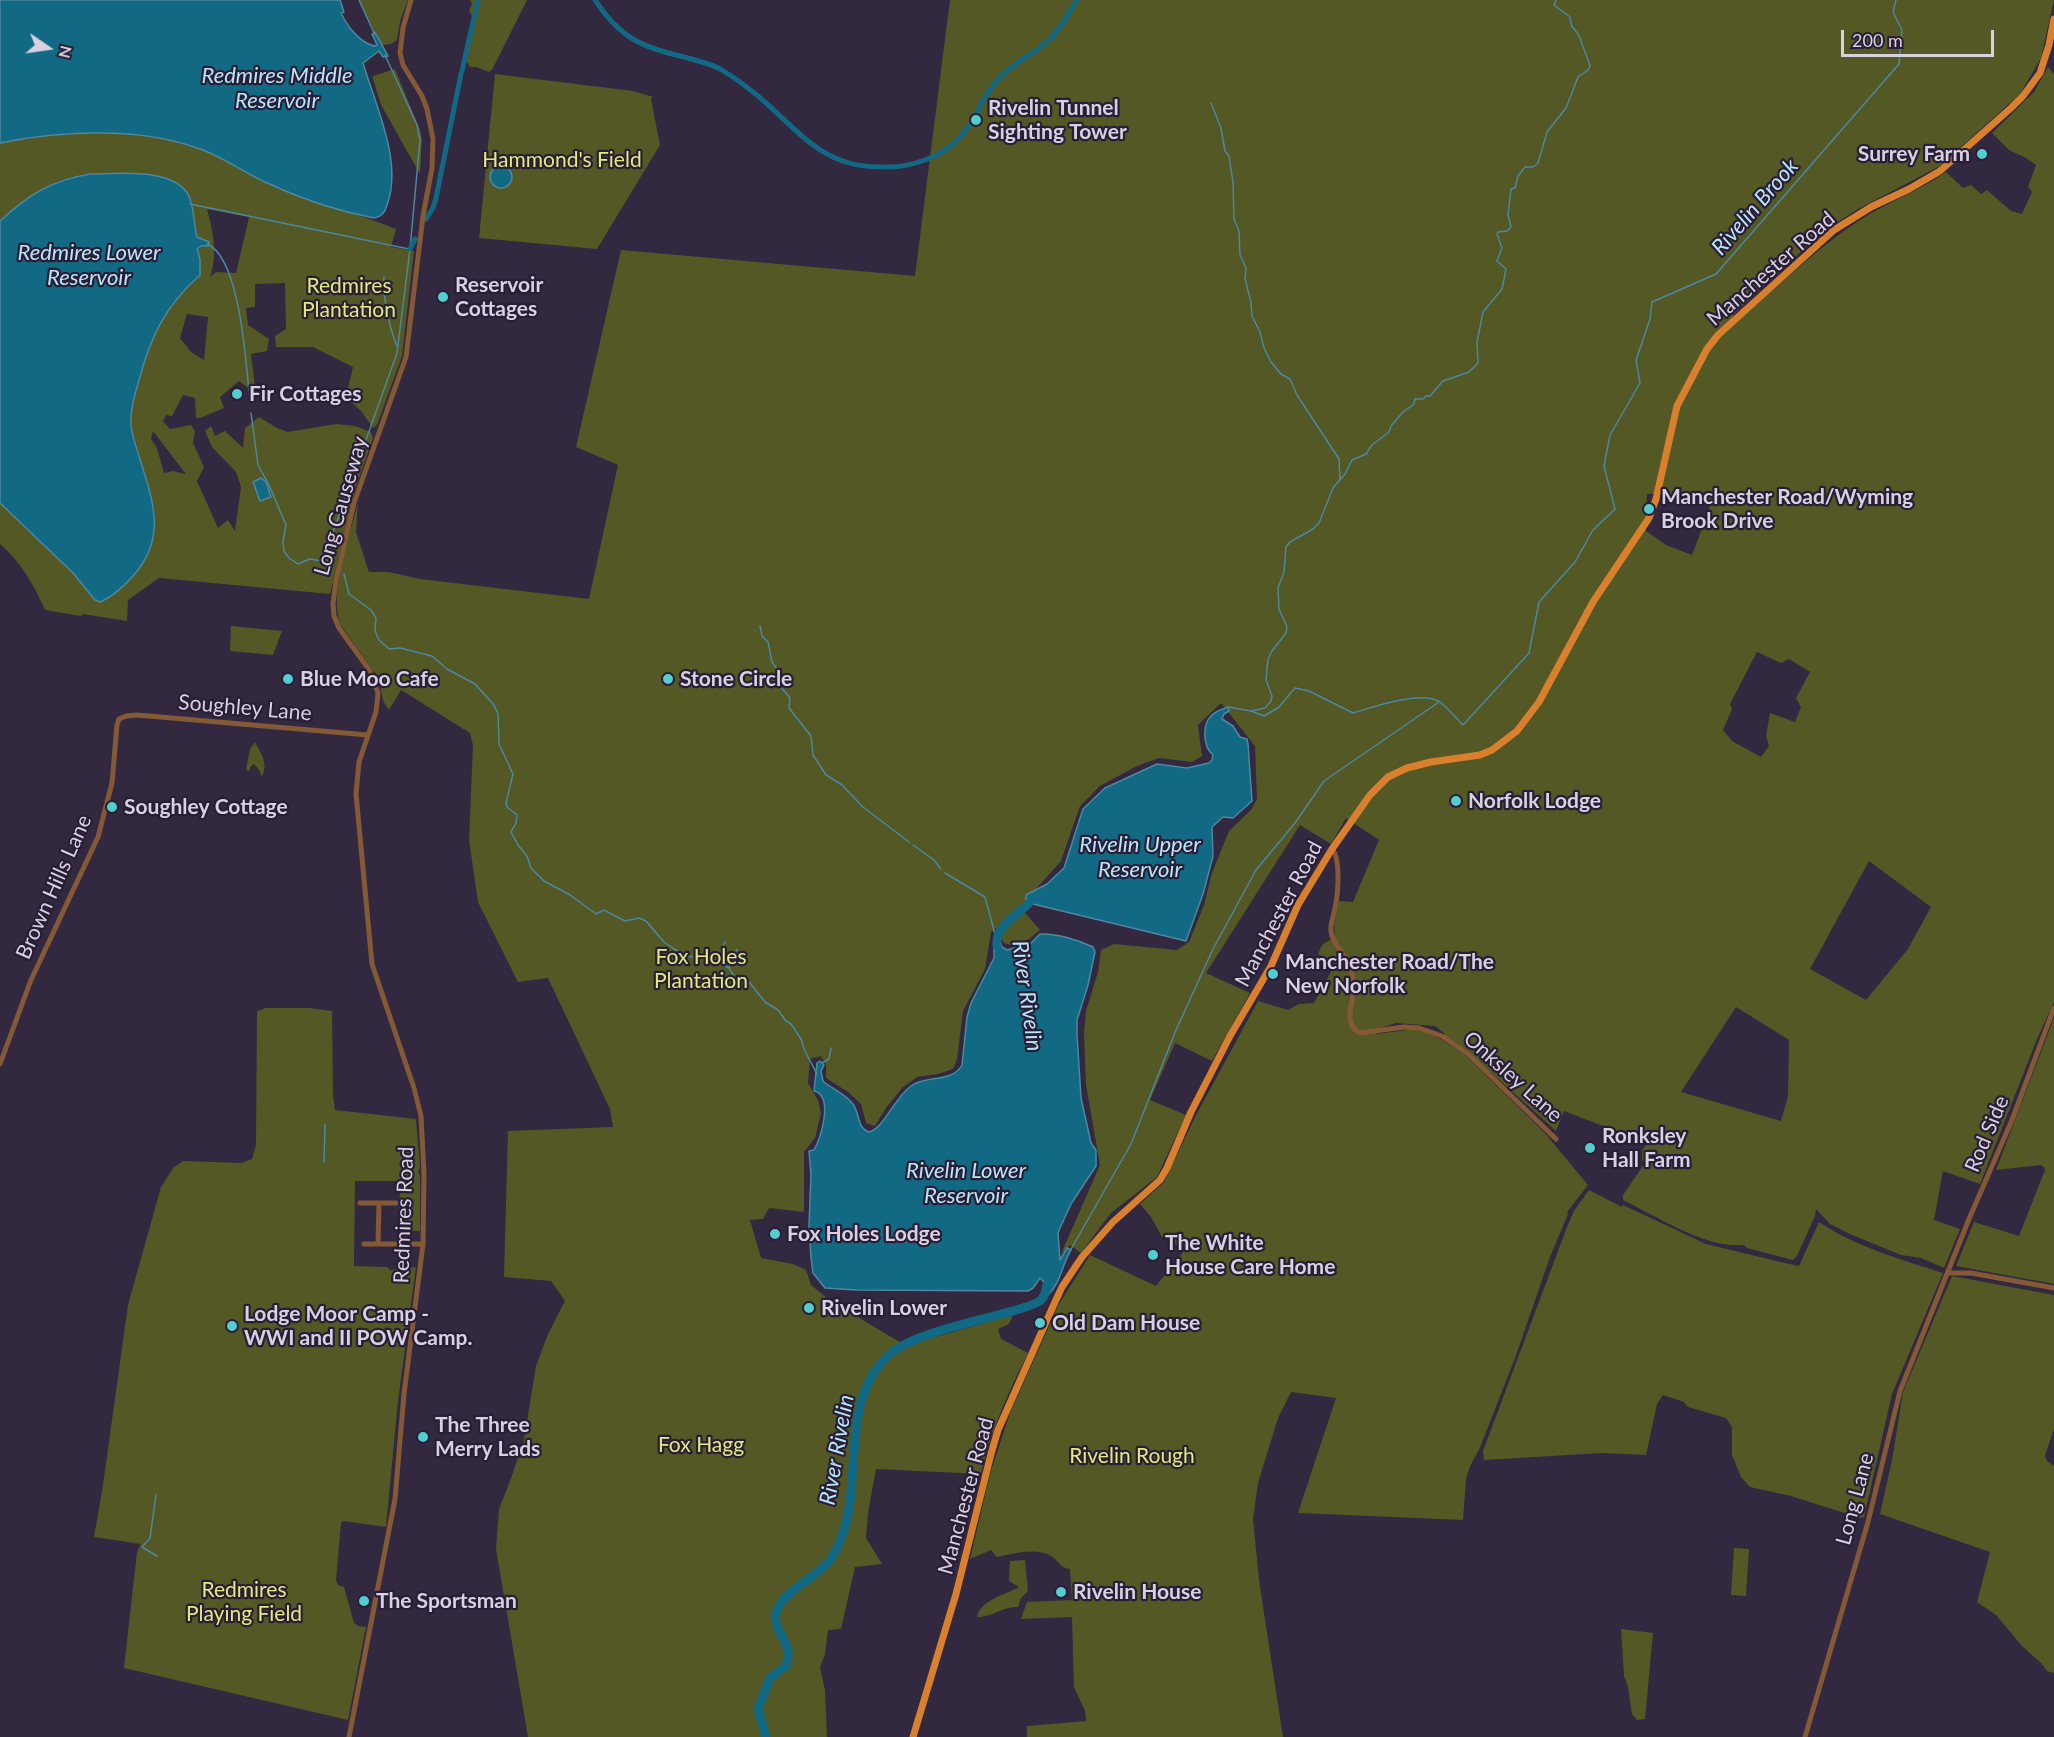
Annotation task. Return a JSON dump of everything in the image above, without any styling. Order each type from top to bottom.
[{"type":"main road","name":"Manchester Road","points":[[913,1737],[956,1594],[996,1438],[1009,1402],[1062,1287],[1082,1257],[1113,1222],[1151,1190],[1164,1174],[1191,1112],[1230,1036],[1269,972],[1303,897],[1332,849],[1370,795],[1388,777],[1417,765],[1480,755],[1505,742],[1517,731],[1539,702],[1593,602],[1649,518],[1657,498],[1677,406],[1707,350],[1725,327],[1834,230],[1871,207],[1940,171],[2011,108],[2023,96],[2040,72],[2049,45],[2054,19]]},
{"type":"street","name":"Long Causeway","points":[[368,735],[377,706],[377,687],[370,671],[339,628],[333,610],[333,598],[339,562],[354,503],[406,357],[423,216],[432,168],[433,139],[427,109],[422,96],[402,63],[400,53],[403,28],[411,0]]},
{"type":"street","name":"Soughley Lane","points":[[119,719],[126,716],[137,716],[368,735]]},
{"type":"street","name":"Brown Hills Lane","points":[[0,1064],[31,980],[98,837],[112,783],[119,719]]},
{"type":"street","name":"Redmires Road","points":[[349,1737],[395,1499],[404,1394],[423,1245],[424,1174],[421,1116],[414,1088],[375,978],[370,955],[356,794],[358,768],[368,735]]},
{"type":"street","name":"Onksley Lane","points":[[1332,849],[1337,860],[1337,896],[1331,935],[1350,965],[1354,988],[1349,1016],[1354,1030],[1360,1033],[1404,1027],[1419,1028],[1442,1036],[1468,1054],[1556,1139]]},
{"type":"street","name":"Rod Side","points":[[1949,1273],[2012,1120],[2054,1008]]},
{"type":"street","points":[[360,1203],[396,1203]]},
{"type":"street","points":[[378,1244],[379,1203]]},
{"type":"street","points":[[364,1244],[423,1245]]},
{"type":"street","points":[[1949,1273],[1971,1273],[2054,1288]]},
{"type":"street","name":"Long Lane","points":[[1805,1737],[1868,1522],[1900,1391],[1949,1273]]},
{"type":"green space","points":[[359,0],[408,0],[400,21],[397,40],[391,44],[381,45]]},
{"type":"green space","points":[[470,0],[527,0],[489,72],[470,67],[466,61],[471,29],[475,22],[469,11],[472,4]]},
{"type":"green space","points":[[950,0],[2054,0],[2041,58],[2020,94],[1940,166],[1858,209],[1820,234],[1733,315],[1738,321],[1809,258],[1854,224],[1946,172],[1963,188],[1971,185],[1981,194],[1987,190],[2011,211],[2022,214],[2032,192],[2028,187],[2036,165],[2009,150],[1992,133],[2034,92],[2048,67],[2054,74],[2054,1002],[2037,1039],[1980,1184],[1943,1171],[1934,1220],[1960,1229],[1944,1268],[1921,1258],[1901,1255],[1850,1234],[1830,1224],[1816,1209],[1797,1256],[1793,1260],[1747,1248],[1744,1245],[1729,1245],[1698,1237],[1623,1200],[1623,1195],[1645,1163],[1642,1160],[1642,1151],[1647,1143],[1564,1111],[1556,1131],[1466,1050],[1435,1026],[1396,1023],[1380,1028],[1376,1034],[1415,1029],[1428,1032],[1464,1054],[1544,1132],[1588,1185],[1567,1212],[1515,1358],[1479,1450],[1470,1466],[1466,1479],[1463,1520],[1298,1513],[1336,1398],[1291,1392],[1278,1418],[1258,1483],[1253,1519],[1259,1580],[1283,1737],[1027,1737],[1027,1726],[1086,1721],[1085,1711],[1074,1687],[1072,1617],[1021,1619],[1027,1602],[1072,1600],[1070,1569],[1062,1566],[1051,1556],[1038,1552],[997,1557],[991,1550],[970,1559],[990,1474],[1010,1413],[1059,1304],[1090,1255],[1156,1286],[1184,1251],[1168,1238],[1162,1237],[1151,1217],[1140,1204],[1164,1182],[1195,1117],[1258,1001],[1288,1010],[1299,1004],[1314,1003],[1335,964],[1318,954],[1322,945],[1335,937],[1334,924],[1339,901],[1353,902],[1379,840],[1346,818],[1331,844],[1300,825],[1206,973],[1250,993],[1212,1061],[1175,1043],[1150,1100],[1186,1115],[1157,1177],[1111,1213],[1081,1253],[1070,1245],[1061,1254],[1100,1165],[1086,1085],[1084,1034],[1086,1011],[1098,972],[1101,950],[1114,944],[1177,950],[1189,942],[1229,831],[1251,810],[1257,799],[1255,746],[1221,703],[1198,725],[1202,756],[1192,762],[1159,758],[1135,767],[1100,786],[1080,806],[1061,861],[1020,907],[1040,930],[1029,939],[1014,946],[1004,943],[996,928],[991,932],[985,969],[963,1011],[957,1059],[953,1069],[917,1077],[902,1088],[875,1126],[866,1123],[861,1104],[848,1092],[826,1078],[826,1065],[821,1056],[810,1059],[808,1083],[818,1100],[821,1113],[815,1138],[804,1152],[804,1212],[769,1208],[763,1219],[750,1220],[761,1258],[793,1264],[806,1270],[811,1285],[829,1300],[908,1347],[1013,1315],[1009,1324],[998,1329],[1001,1339],[1028,1353],[1001,1412],[989,1443],[981,1474],[876,1469],[866,1538],[882,1564],[855,1567],[841,1629],[828,1630],[825,1654],[820,1668],[825,1690],[827,1737],[528,1737],[496,1549],[499,1509],[524,1440],[536,1366],[548,1334],[565,1301],[551,1281],[504,1277],[508,1131],[613,1127],[610,1109],[548,978],[518,982],[478,902],[469,840],[473,745],[470,733],[401,690],[389,710],[383,701],[379,679],[340,624],[337,595],[346,547],[358,502],[356,532],[369,572],[389,572],[420,579],[589,599],[618,465],[576,447],[621,250],[915,276]],"holes":[[[1663,493],[1710,507],[1692,555],[1666,545],[1646,531],[1647,494]],[[1757,652],[1781,663],[1789,659],[1810,672],[1796,698],[1801,707],[1795,722],[1770,713],[1766,736],[1769,746],[1761,757],[1732,741],[1723,730],[1732,709],[1730,704]],[[1869,861],[1931,907],[1908,949],[1866,1000],[1810,969]],[[1736,1007],[1789,1040],[1788,1096],[1781,1121],[1681,1092]]]},
{"type":"green space","points":[[395,69],[420,130],[422,140],[420,174],[381,105],[373,79],[373,76]]},
{"type":"green space","name":"Hammond's Field","points":[[495,74],[633,91],[653,97],[651,99],[660,145],[597,249],[479,238]]},
{"type":"green space","name":"Redmires Plantation","points":[[130,134],[187,144],[287,191],[396,229],[391,247],[414,251],[402,356],[377,425],[373,428],[361,411],[346,397],[353,367],[313,347],[276,347],[275,336],[286,329],[285,283],[255,284],[255,307],[246,308],[248,325],[269,339],[267,351],[251,354],[256,394],[239,381],[220,397],[224,408],[200,418],[196,418],[195,398],[183,395],[172,416],[166,415],[163,421],[170,429],[191,425],[195,431],[193,443],[204,467],[197,481],[218,528],[228,520],[235,531],[241,487],[236,472],[212,447],[205,431],[211,426],[215,436],[225,431],[243,448],[245,428],[259,417],[288,432],[336,424],[355,426],[371,432],[373,438],[355,490],[330,594],[159,578],[128,600],[127,621],[83,614],[81,616],[45,610],[26,574],[0,544],[0,503],[73,573],[94,599],[100,602],[154,536],[155,514],[131,428],[132,409],[145,362],[161,322],[177,299],[200,275],[197,248],[201,246],[189,199],[176,182],[165,178],[89,174],[64,179],[41,190],[0,221],[0,143],[55,135]],"holes":[[[207,209],[249,217],[236,273],[216,272],[210,277],[214,251]],[[187,314],[208,317],[204,360],[191,352],[180,338]],[[153,431],[185,474],[173,471],[164,473],[157,448],[151,439]]]},
{"type":"green space","points":[[231,626],[282,631],[273,655],[230,651]]},
{"type":"green space","points":[[255,742],[265,768],[261,777],[260,771],[254,764],[249,771],[246,770],[250,749]]},
{"type":"green space","name":"Redmires Playing Field","points":[[266,1008],[309,1008],[332,1011],[335,1110],[416,1119],[420,1167],[418,1173],[420,1175],[420,1231],[399,1230],[400,1181],[355,1181],[354,1266],[387,1267],[390,1270],[416,1267],[398,1401],[386,1527],[343,1521],[341,1523],[336,1580],[338,1585],[344,1587],[354,1623],[366,1627],[348,1720],[124,1668],[137,1552],[141,1544],[94,1537],[128,1305],[161,1187],[174,1167],[183,1161],[242,1163],[252,1159],[256,1145],[257,1011]]},
{"type":"green space","points":[[2054,1018],[2054,1284],[1956,1266],[1974,1222],[2019,1236],[2045,1170],[2044,1167],[2041,1165],[1996,1170]]},
{"type":"green space","points":[[1589,1190],[1706,1244],[1789,1264],[1799,1266],[1819,1222],[1848,1239],[1943,1273],[1892,1394],[1864,1517],[1860,1518],[1791,1496],[1750,1487],[1741,1477],[1732,1455],[1732,1427],[1726,1418],[1688,1407],[1684,1402],[1663,1395],[1657,1404],[1646,1455],[1602,1453],[1484,1460],[1483,1451],[1567,1227],[1574,1211]]},
{"type":"green space","points":[[1952,1276],[2054,1295],[2054,1428],[2045,1456],[2047,1461],[2054,1466],[2054,1673],[2047,1671],[2022,1646],[1996,1615],[1977,1602],[1990,1552],[1880,1514],[1903,1392]]},
{"type":"green space","points":[[1734,1548],[1749,1549],[1746,1596],[1731,1595]]},
{"type":"green space","points":[[1025,1560],[1028,1591],[1021,1598],[1018,1607],[977,1617],[983,1606],[1019,1587],[1009,1581],[1010,1561]]},
{"type":"green space","points":[[1621,1629],[1653,1633],[1645,1719],[1637,1720],[1632,1714],[1624,1676]]},
{"type":"water","name":"Redmires Middle Reservoir","points":[[0,0],[340,0],[344,12],[341,13],[354,33],[363,41],[374,46],[377,45],[372,34],[375,32],[388,56],[383,57],[379,51],[363,63],[385,132],[392,168],[391,186],[385,210],[380,216],[374,218],[346,212],[265,182],[208,152],[152,137],[100,133],[74,134],[0,143]]},
{"type":"water","points":[[501,166],[511,173],[512,177],[505,187],[501,188],[491,181],[490,177],[497,167]]},
{"type":"water","name":"Redmires Lower Reservoir","points":[[90,174],[144,174],[171,180],[182,187],[189,196],[197,237],[209,242],[208,246],[201,246],[197,249],[200,259],[200,275],[177,298],[154,336],[133,402],[132,433],[148,485],[154,514],[152,542],[138,570],[116,592],[100,602],[95,600],[73,573],[0,503],[0,221],[41,190],[64,180]]},
{"type":"water","points":[[261,478],[266,482],[271,497],[260,501],[253,482]]},
{"type":"water","name":"Rivelin Upper Reservoir","points":[[1228,707],[1229,711],[1222,719],[1233,726],[1240,737],[1247,739],[1252,801],[1233,818],[1223,817],[1212,827],[1213,856],[1203,894],[1186,941],[1026,901],[1026,895],[1047,884],[1064,868],[1083,809],[1105,788],[1157,764],[1187,768],[1209,763],[1213,755],[1207,747],[1206,725],[1213,714]]},
{"type":"water","name":"Rivelin Lower Reservoir","points":[[1040,934],[1074,940],[1093,947],[1095,952],[1077,1020],[1077,1034],[1081,1098],[1091,1143],[1096,1150],[1096,1166],[1071,1204],[1058,1233],[1060,1260],[1067,1248],[1071,1250],[1056,1285],[1048,1295],[1042,1294],[1044,1282],[1040,1278],[1028,1291],[825,1288],[813,1273],[809,1226],[811,1175],[809,1151],[814,1150],[820,1136],[825,1108],[820,1094],[814,1091],[817,1063],[820,1061],[824,1065],[821,1071],[823,1081],[847,1097],[855,1108],[862,1127],[869,1132],[880,1125],[911,1086],[945,1077],[958,1071],[962,1065],[967,1017],[971,1003],[994,958],[994,938],[998,936],[1002,947],[1007,950],[1031,943]]},
{"type":"waterway","points":[[359,0],[375,35]]},
{"type":"waterway","points":[[462,71],[478,0]]},
{"type":"waterway","points":[[595,0],[613,24],[633,39],[655,49],[703,62],[722,70],[756,94],[823,152],[851,164],[891,167],[924,160],[940,153],[961,137],[995,83],[1053,36],[1077,0]]},
{"type":"waterway","points":[[1251,711],[1265,708],[1271,701],[1272,696],[1266,680],[1268,659],[1286,633],[1287,627],[1279,609],[1278,588],[1284,572],[1286,547],[1319,523],[1333,488],[1345,474],[1352,460],[1366,454],[1372,445],[1389,432],[1391,426],[1403,412],[1414,404],[1415,399],[1430,396],[1443,381],[1469,372],[1478,363],[1477,342],[1483,312],[1502,289],[1506,269],[1497,261],[1502,248],[1497,234],[1511,227],[1508,215],[1511,189],[1515,188],[1518,176],[1525,167],[1533,167],[1538,163],[1547,132],[1566,108],[1578,77],[1590,66],[1580,38],[1571,25],[1570,17],[1554,5],[1556,0]]},
{"type":"waterway","name":"Rivelin Brook","points":[[1228,707],[1264,716],[1279,707],[1295,688],[1309,691],[1353,713],[1397,701],[1432,699],[1443,704],[1463,725],[1529,653],[1539,602],[1575,562],[1593,530],[1615,509],[1604,466],[1610,435],[1640,383],[1636,360],[1650,319],[1652,302],[1716,274],[1899,64],[1902,30],[1893,12],[1896,0]]},
{"type":"waterway","points":[[327,562],[331,538],[397,353],[410,249],[420,140],[417,125],[385,55]]},
{"type":"waterway","points":[[426,219],[436,198],[461,74]]},
{"type":"waterway","points":[[1211,103],[1221,128],[1225,151],[1229,156],[1233,182],[1234,219],[1239,231],[1240,255],[1246,268],[1245,279],[1252,316],[1271,362],[1281,374],[1290,379],[1297,395],[1339,459],[1340,480]]},
{"type":"waterway","points":[[190,204],[409,249]]},
{"type":"waterway","points":[[410,249],[415,239]]},
{"type":"waterway","points":[[207,244],[218,253],[228,270],[234,291],[244,340],[250,401]]},
{"type":"waterway","points":[[384,277],[387,312],[397,346]]},
{"type":"waterway","points":[[251,413],[258,465],[286,525],[284,551],[298,564],[310,559],[327,562],[330,568]]},
{"type":"waterway","points":[[344,574],[349,594],[371,610],[376,618],[375,631],[379,640],[389,649],[400,648],[432,656],[447,669],[475,684],[494,705],[498,714],[499,744],[513,774],[506,803],[507,807],[517,815],[511,832],[527,856],[531,868],[544,881],[570,895],[596,914],[604,910],[625,921],[639,918],[646,921],[664,942],[674,949],[688,956],[716,961],[729,968],[737,981],[750,983],[765,1002],[778,1010],[791,1024],[801,1039],[817,1074]]},
{"type":"waterway","points":[[760,626],[762,636],[768,642],[772,662],[784,679],[780,686],[790,698],[789,708],[811,736],[813,755],[826,775],[842,785],[863,807],[909,842]]},
{"type":"waterway","points":[[1070,1251],[1131,1144],[1176,1030],[1213,949],[1256,870],[1295,823],[1324,781],[1439,702]]},
{"type":"waterway","points":[[913,845],[934,860],[941,869]]},
{"type":"waterway","points":[[945,873],[985,897],[996,938]]},
{"type":"waterway","name":"River Rivelin","points":[[997,946],[999,932],[1029,903]]},
{"type":"waterway","points":[[716,961],[725,942]]},
{"type":"waterway","points":[[729,968],[737,949]]},
{"type":"waterway","points":[[822,1063],[829,1059],[831,1048]]},
{"type":"waterway","points":[[324,1162],[325,1124]]},
{"type":"waterway","name":"River Rivelin","points":[[766,1737],[758,1709],[770,1678],[786,1666],[788,1655],[775,1616],[787,1596],[825,1566],[840,1542],[848,1514],[858,1416],[864,1393],[874,1372],[890,1354],[913,1340],[1040,1301],[1046,1292],[1047,1285]]},
{"type":"waterway","points":[[156,1495],[150,1538],[142,1547],[157,1556]]},
{"type":"place","name":"Rivelin Tunnel Sighting Tower","points":[[976,120]]},
{"type":"place","name":"Surrey Farm","points":[[1982,154]]},
{"type":"place","name":"Reservoir Cottages","points":[[443,297]]},
{"type":"place","name":"Fir Cottages","points":[[237,394]]},
{"type":"place","name":"Manchester Road/Wyming Brook Drive","points":[[1649,509]]},
{"type":"place","name":"Blue Moo Cafe","points":[[288,679]]},
{"type":"place","name":"Stone Circle","points":[[668,679]]},
{"type":"place","name":"Norfolk Lodge","points":[[1456,801]]},
{"type":"place","name":"Soughley Cottage","points":[[112,807]]},
{"type":"place","name":"Manchester Road/The New Norfolk","points":[[1273,974]]},
{"type":"place","name":"Ronksley Hall Farm","points":[[1590,1148]]},
{"type":"place","name":"Fox Holes Lodge","points":[[775,1234]]},
{"type":"place","name":"The White House Care Home","points":[[1153,1255]]},
{"type":"place","name":"Rivelin Lower","points":[[809,1308]]},
{"type":"place","name":"Old Dam House","points":[[1040,1323]]},
{"type":"place","name":"Lodge Moor Camp - WWI and II POW Camp.","points":[[232,1326]]},
{"type":"place","name":"The Three Merry Lads","points":[[423,1437]]},
{"type":"place","name":"Rivelin House","points":[[1061,1592]]},
{"type":"place","name":"The Sportsman","points":[[364,1601]]},
{"type":"park label","name":"Fox Holes Plantation","points":[[701,969]]},
{"type":"park label","name":"Fox Hagg","points":[[701,1445]]},
{"type":"park label","name":"Rivelin Rough","points":[[1132,1456]]}]
